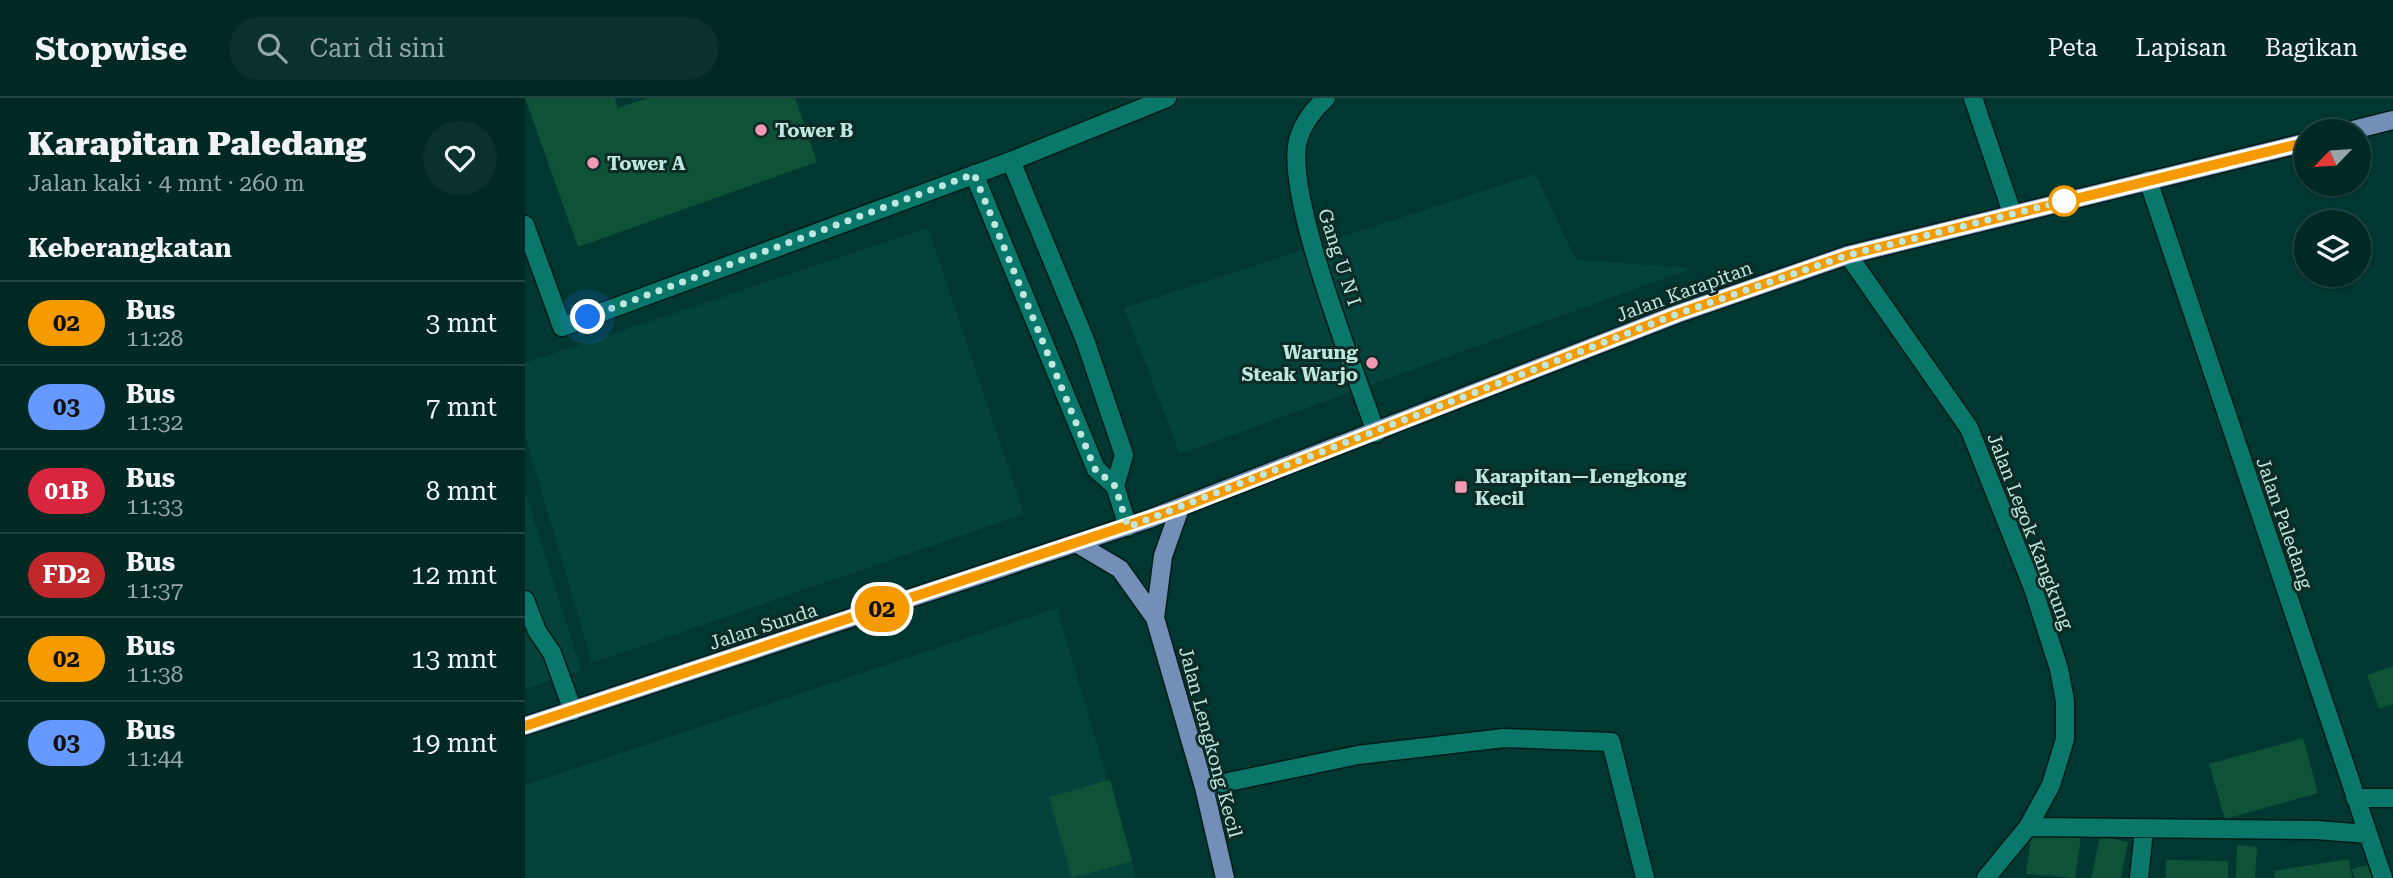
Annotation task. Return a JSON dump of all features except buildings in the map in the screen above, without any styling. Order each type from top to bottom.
[{"type":"main road","points":[[2371,126],[2393,120]]},
{"type":"main road","name":"Jalan Karapitan","points":[[1086,541],[1376,433],[1677,314],[1848,255],[2294,145]]},
{"type":"main road","name":"Jalan Lengkong Kecil","points":[[1155,618],[1163,555],[1180,508]]},
{"type":"main road","name":"Jalan Lengkong Kecil","points":[[1086,541],[1120,569],[1155,618],[1204,788],[1225,878]]},
{"type":"main road","name":"Jalan Sunda","points":[[525,726],[1086,541]]},
{"type":"street","points":[[525,225],[562,327],[1011,160],[1167,98]]},
{"type":"street","name":"Gang U N I","points":[[1327,98],[1315,108],[1298,139],[1298,188],[1306,227],[1376,433]]},
{"type":"street","points":[[1973,98],[2013,213]]},
{"type":"street","points":[[1011,160],[1085,340],[1124,455],[1115,486]]},
{"type":"street","points":[[974,174],[1095,469],[1115,486],[1128,527]]},
{"type":"street","name":"Jalan Paledang","points":[[2148,180],[2383,878]]},
{"type":"street","name":"Jalan Legok Kangkung","points":[[1848,255],[1969,428],[2033,588],[2065,701],[2065,738],[2052,785],[2028,827],[1986,878]]},
{"type":"street","points":[[525,600],[531,633],[552,653],[573,711]]},
{"type":"street","points":[[1204,788],[1359,755],[1504,738],[1611,742],[1645,878]]},
{"type":"street","points":[[2357,803],[2393,798]]},
{"type":"street","points":[[2028,827],[2367,831]]},
{"type":"street","points":[[2139,878],[2144,830]]},
{"type":"shaded area","points":[[1535,174],[1576,260],[1693,268],[1180,454],[1124,308]]},
{"type":"shaded area","points":[[928,228],[1024,514],[592,663],[525,435],[525,363]]},
{"type":"shaded area","points":[[525,491],[581,670],[525,689]]},
{"type":"shaded area","points":[[1057,608],[1136,878],[525,878],[525,785]]},
{"type":"bus line","name":"02","points":[[525,726],[1180,508],[1677,314],[1848,255],[2294,145]]},
{"type":"place","name":"Tower B","points":[[761,130]]},
{"type":"place","name":"Tower A","points":[[593,163]]},
{"type":"place","name":"Warung Steak Warjo","points":[[1372,363]]},
{"type":"place","name":"Karapitan—Lengkong Kecil","points":[[1461,487]]},
{"type":"route","points":[[588,317],[974,174],[1095,469],[1115,486],[1128,527],[1402,423],[1677,314],[1848,255],[2064,201]]}]
